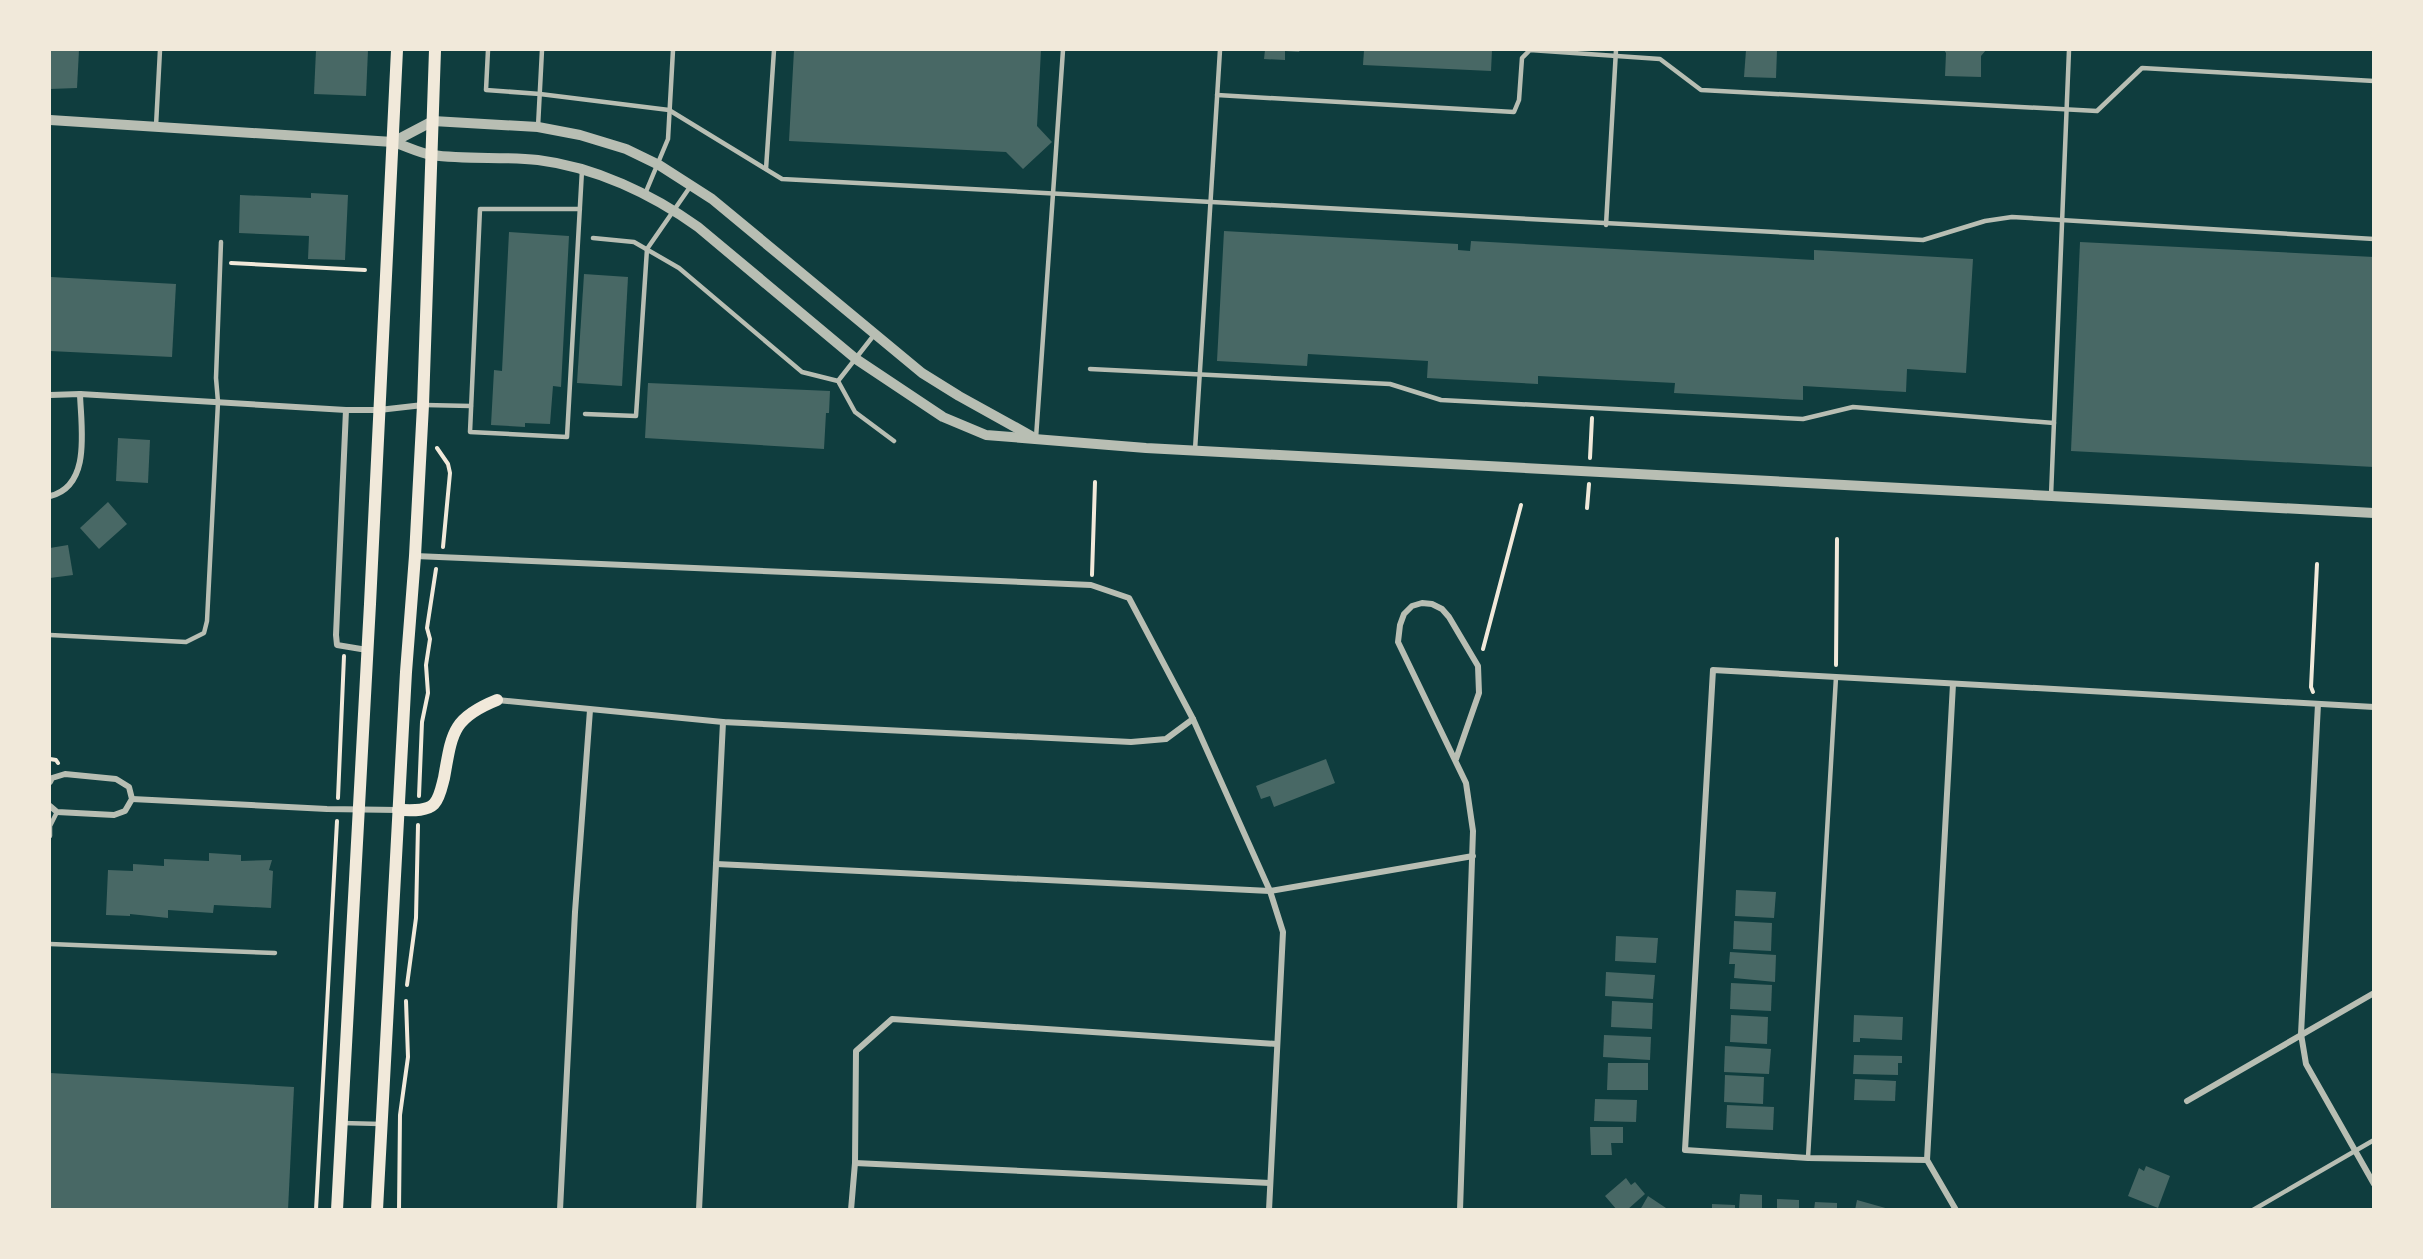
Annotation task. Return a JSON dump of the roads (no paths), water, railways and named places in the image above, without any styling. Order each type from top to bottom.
[{"type":"main road","points":[[337,1209],[368,650],[397,50]]},
{"type":"main road","points":[[377,1209],[398,810],[423,405],[435,50]]},
{"type":"main road","points":[[398,810],[419,809],[434,804],[442,787],[452,737],[460,722],[475,709],[497,700]]},
{"type":"street","points":[[50,120],[393,142],[431,155],[539,160],[582,169],[645,194],[673,209],[698,227],[856,359],[943,417],[986,435],[1036,438],[1078,444],[2373,513]]},
{"type":"street","points":[[393,142],[433,121],[538,127],[580,135],[626,149],[659,165],[712,199],[922,373],[958,396],[1036,438]]},
{"type":"street","points":[[50,395],[80,394],[346,410],[379,410],[423,405]]},
{"type":"street","points":[[50,496],[56,495],[67,487],[81,465],[80,394]]},
{"type":"street","points":[[346,410],[337,645],[368,650]]},
{"type":"street","points":[[415,556],[1091,585],[1129,598],[1193,719],[1270,891],[1283,932],[1269,1209]]},
{"type":"street","points":[[1456,759],[1479,693],[1478,666],[1442,609],[1432,604],[1422,603],[1412,606],[1404,614],[1398,642],[1456,759],[1466,783],[1471,806],[1473,856],[1460,1209]]},
{"type":"street","points":[[1927,1161],[1808,1158],[1684,1150],[1713,670],[2373,707]]},
{"type":"street","points":[[1953,684],[1927,1161],[1956,1209]]},
{"type":"street","points":[[497,700],[723,722],[1131,742],[1166,740],[1193,719]]},
{"type":"street","points":[[2318,704],[2301,1034],[2306,1064],[2373,1184]]},
{"type":"street","points":[[560,1209],[575,912],[590,710]]},
{"type":"street","points":[[699,1209],[723,722]]},
{"type":"street","points":[[50,782],[52,778],[65,774],[116,779],[129,787],[132,799],[125,811],[114,815],[57,812],[50,806]]},
{"type":"street","points":[[132,799],[398,810]]},
{"type":"street","points":[[716,864],[1270,891],[1473,856]]},
{"type":"street","points":[[2187,1101],[2373,993]]},
{"type":"street","points":[[851,1209],[855,1163],[856,1051],[892,1019],[1277,1044]]},
{"type":"street","points":[[855,1163],[1270,1182]]},
{"type":"lane","points":[[156,126],[160,50]]},
{"type":"lane","points":[[488,50],[486,90],[540,94],[669,110],[782,179],[1606,225],[1923,240],[1984,221],[2012,217],[2062,222],[2373,239]]},
{"type":"lane","points":[[538,127],[542,50]]},
{"type":"lane","points":[[645,194],[668,139],[673,50]]},
{"type":"lane","points":[[766,169],[774,50]]},
{"type":"lane","points":[[1036,438],[1063,50]]},
{"type":"lane","points":[[1195,450],[1220,50]]},
{"type":"lane","points":[[1217,95],[1514,112],[1519,100],[1522,58],[1530,50],[1615,52],[1660,59],[1701,90],[2097,111],[2142,68],[2373,81]]},
{"type":"lane","points":[[2051,496],[2069,50]]},
{"type":"lane","points":[[1606,225],[1615,52]]},
{"type":"lane","points":[[580,209],[480,209],[470,432],[567,437],[580,209],[582,169]]},
{"type":"lane","points":[[585,414],[636,416],[647,249],[691,184]]},
{"type":"lane","points":[[593,238],[634,242],[679,267],[802,372],[838,381],[855,412],[894,441]]},
{"type":"lane","points":[[50,635],[186,642],[204,633],[207,621],[218,402],[216,378],[221,242]]},
{"type":"lane","points":[[838,381],[874,334]]},
{"type":"lane","points":[[1090,369],[1390,384],[1441,400],[1803,419],[1852,407],[2054,423]]},
{"type":"lane","points":[[423,405],[471,406]]},
{"type":"lane","points":[[1808,1158],[1836,677]]},
{"type":"lane","points":[[50,836],[50,826],[57,812]]},
{"type":"lane","points":[[50,944],[274,953]]},
{"type":"lane","points":[[342,1123],[381,1124]]},
{"type":"lane","points":[[2253,1209],[2373,1140]]}]
